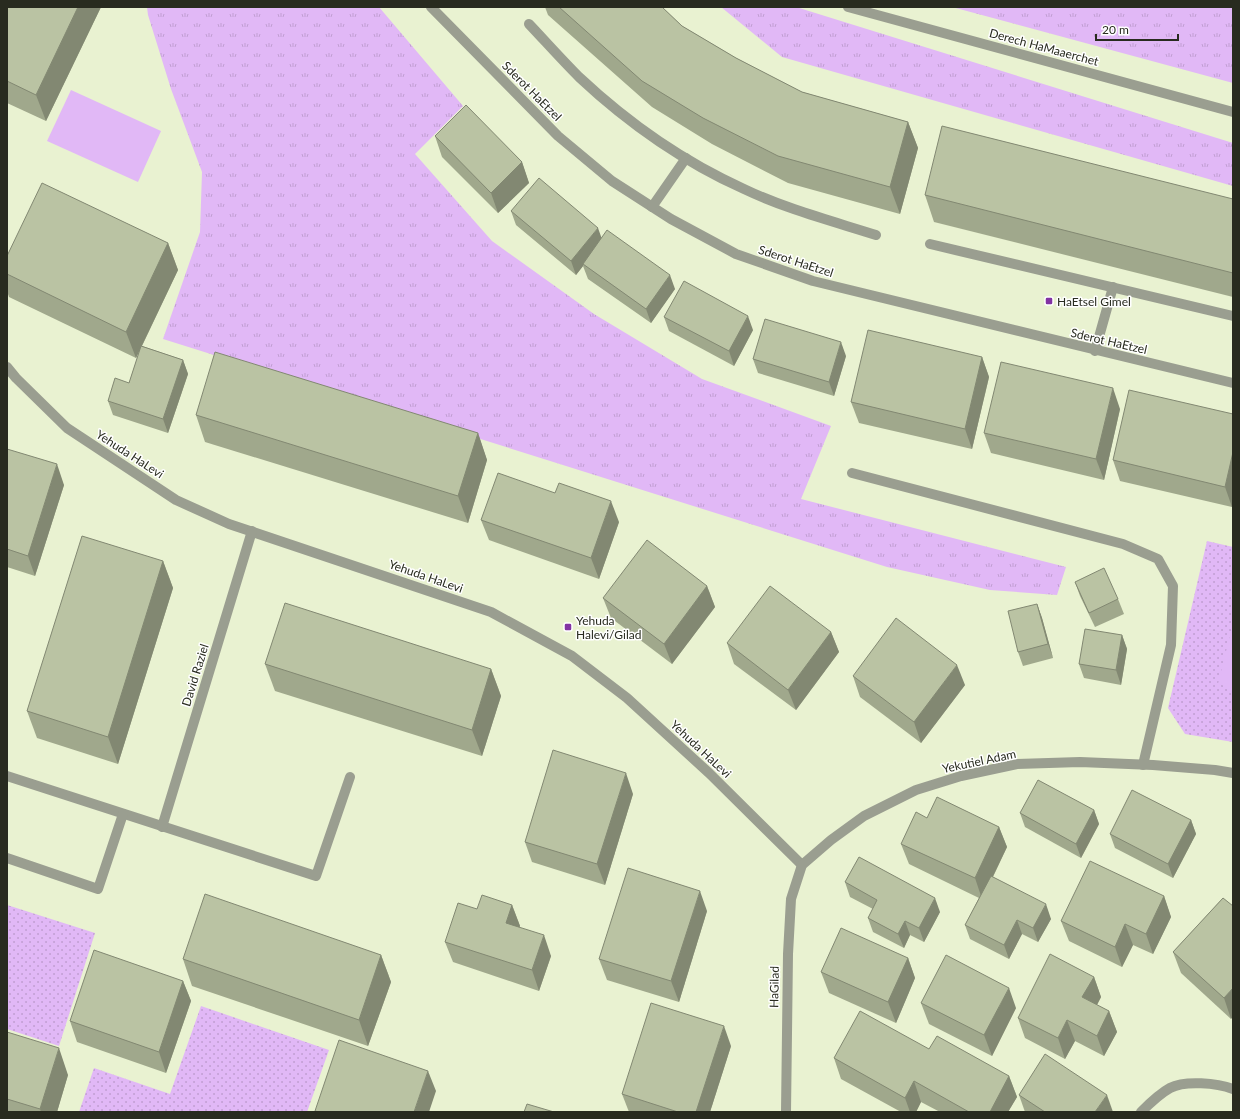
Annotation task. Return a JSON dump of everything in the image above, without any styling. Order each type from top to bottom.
[{"type":"street","name":"Sderot HaEtzel","points":[[431,7],[558,136],[612,181],[671,219],[736,254],[813,281],[1095,351],[1233,383]]},
{"type":"street","name":"Derech HaMaaerchet","points":[[848,7],[1233,112]]},
{"type":"street","points":[[529,24],[585,82],[636,125],[686,158],[744,189],[812,215],[876,235]]},
{"type":"street","points":[[652,207],[686,158]]},
{"type":"street","points":[[930,244],[1233,316]]},
{"type":"street","points":[[1095,351],[1113,287]]},
{"type":"street","name":"Yehuda HaLevi","points":[[7,367],[16,378],[67,428],[176,500],[229,524],[491,612],[572,656],[627,698],[709,773],[802,865]]},
{"type":"street","points":[[852,473],[1123,544],[1158,559],[1173,586],[1171,645],[1144,765]]},
{"type":"street","name":"David Raziel","points":[[162,827],[252,531]]},
{"type":"street","name":"Yekutiel Adam","points":[[802,865],[831,840],[864,816],[916,790],[961,776],[1017,764],[1080,762],[1215,770],[1233,773]]},
{"type":"street","points":[[7,776],[316,876],[350,777]]},
{"type":"street","points":[[7,858],[98,889],[123,814]]},
{"type":"street","name":"HaGilad","points":[[786,1112],[788,954],[791,899],[802,865]]},
{"type":"street","points":[[1141,1112],[1170,1088],[1198,1083],[1226,1086],[1233,1089]]},
{"type":"green space","points":[[147,7],[379,7],[463,106],[415,154],[492,241],[594,314],[702,379],[831,426],[801,499],[1066,567],[1057,595],[990,590],[887,567],[163,339],[200,232],[202,172],[171,89],[148,15]]},
{"type":"green space","points":[[721,7],[796,7],[1233,143],[1233,186],[782,57]]},
{"type":"green space","points":[[952,7],[1233,7],[1233,83]]},
{"type":"green space","points":[[71,90],[161,131],[138,182],[47,141]]},
{"type":"green space","points":[[1207,541],[1233,547],[1233,742],[1185,734],[1168,708]]},
{"type":"green space","points":[[1233,623],[1233,688],[1218,684]]},
{"type":"green space","points":[[7,905],[95,933],[59,1046],[7,1029]]},
{"type":"green space","points":[[201,1006],[329,1050],[307,1112],[79,1112],[94,1068],[170,1094]]},
{"type":"building","points":[[7,7],[78,7],[36,95],[7,81]]},
{"type":"building","points":[[559,7],[662,7],[682,26],[736,58],[802,92],[908,122],[890,187],[778,156],[703,118],[642,81]]},
{"type":"building","points":[[466,105],[522,162],[491,193],[435,136]]},
{"type":"building","points":[[942,126],[1233,199],[1233,273],[925,195]]},
{"type":"building","points":[[539,178],[598,228],[571,261],[511,211]]},
{"type":"building","points":[[42,183],[168,243],[126,332],[7,274],[7,256]]},
{"type":"building","points":[[607,230],[670,275],[646,309],[583,264]]},
{"type":"building","points":[[684,281],[748,316],[729,351],[664,317]]},
{"type":"building","points":[[765,319],[841,342],[829,382],[753,359]]},
{"type":"building","points":[[868,330],[982,357],[965,429],[851,402]]},
{"type":"building","points":[[141,346],[183,360],[163,419],[108,401],[115,378],[129,383]]},
{"type":"building","points":[[215,352],[478,433],[458,496],[196,415]]},
{"type":"building","points":[[1001,362],[1113,388],[1096,459],[984,433]]},
{"type":"building","points":[[1129,390],[1233,414],[1233,452],[1225,487],[1113,460]]},
{"type":"building","points":[[7,449],[57,464],[28,556],[7,549]]},
{"type":"building","points":[[498,473],[555,493],[559,483],[611,501],[591,558],[481,520]]},
{"type":"building","points":[[82,536],[163,561],[108,737],[27,711]]},
{"type":"building","points":[[647,540],[707,586],[664,644],[603,598]]},
{"type":"building","points":[[1104,568],[1118,599],[1089,613],[1075,582]]},
{"type":"building","points":[[770,586],[831,632],[788,690],[727,643]]},
{"type":"building","points":[[285,603],[491,669],[472,730],[265,664]]},
{"type":"building","points":[[1037,604],[1048,644],[1018,652],[1008,611]]},
{"type":"building","points":[[896,618],[957,665],[914,722],[853,676]]},
{"type":"building","points":[[1085,629],[1122,635],[1116,670],[1079,664]]},
{"type":"building","points":[[553,750],[626,773],[597,864],[525,842]]},
{"type":"building","points":[[1038,780],[1094,810],[1076,844],[1020,813]]},
{"type":"building","points":[[1132,790],[1191,820],[1168,864],[1110,834]]},
{"type":"building","points":[[937,797],[999,827],[975,878],[901,844],[916,812],[927,818]]},
{"type":"building","points":[[859,857],[935,898],[919,928],[905,921],[898,934],[868,918],[877,900],[845,882]]},
{"type":"building","points":[[1090,861],[1164,896],[1146,934],[1125,924],[1115,947],[1061,921]]},
{"type":"building","points":[[628,868],[700,891],[671,981],[599,959]]},
{"type":"building","points":[[991,876],[1046,904],[1033,928],[1017,920],[1004,945],[965,925]]},
{"type":"building","points":[[205,894],[381,955],[359,1020],[183,959]]},
{"type":"building","points":[[482,895],[512,905],[506,923],[544,935],[532,970],[445,942],[458,903],[477,909]]},
{"type":"building","points":[[1223,898],[1233,906],[1233,988],[1224,998],[1173,952]]},
{"type":"building","points":[[841,928],[908,958],[888,1002],[821,972]]},
{"type":"building","points":[[94,950],[183,981],[159,1052],[70,1021]]},
{"type":"building","points":[[1050,954],[1094,977],[1082,997],[1109,1011],[1097,1036],[1067,1020],[1058,1038],[1018,1018]]},
{"type":"building","points":[[946,955],[1009,988],[984,1035],[921,1003]]},
{"type":"building","points":[[651,1003],[724,1026],[696,1112],[678,1112],[622,1094]]},
{"type":"building","points":[[860,1011],[929,1049],[937,1036],[1009,1076],[990,1112],[969,1112],[914,1081],[905,1098],[834,1058]]},
{"type":"building","points":[[7,1032],[59,1048],[40,1109],[7,1099]]},
{"type":"building","points":[[339,1040],[428,1071],[414,1112],[315,1111]]},
{"type":"building","points":[[1045,1054],[1107,1095],[1095,1112],[1045,1112],[1019,1095]]},
{"type":"building","points":[[527,1104],[554,1112],[524,1112]]},
{"type":"place","name":"HaEtsel Gimel","points":[[1049,301]]},
{"type":"place","name":"Yehuda Halevi/Gilad","points":[[568,627]]}]
